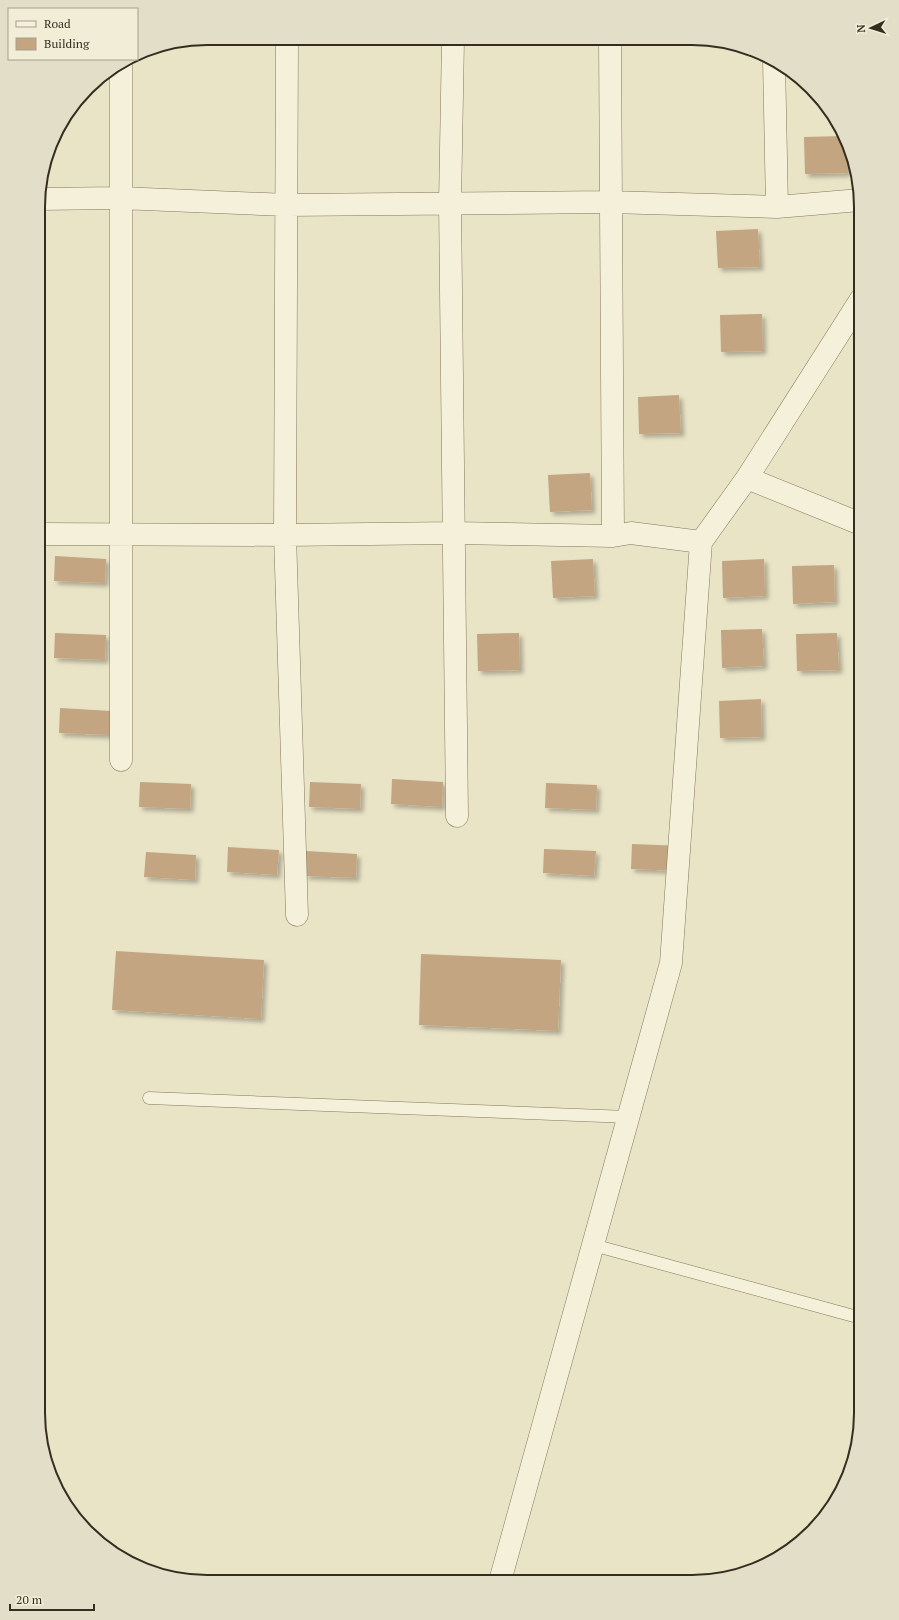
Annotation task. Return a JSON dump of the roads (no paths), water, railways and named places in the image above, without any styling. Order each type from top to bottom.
[{"type":"street","points":[[287,45],[285,535],[297,915]]},
{"type":"street","points":[[454,45],[450,203],[457,816]]},
{"type":"street","points":[[610,45],[610,202],[622,535]]},
{"type":"street","points":[[774,68],[777,207]]},
{"type":"street","points":[[121,70],[122,760]]},
{"type":"street","points":[[45,199],[120,198],[287,205],[610,202],[777,207],[854,201]]},
{"type":"street","points":[[502,1575],[671,963],[701,542],[747,478],[854,310]]},
{"type":"street","points":[[747,478],[854,521]]},
{"type":"street","points":[[45,534],[285,535],[454,533],[622,535],[666,537],[701,542]]},
{"type":"lane","points":[[149,1098],[628,1117]]},
{"type":"lane","points":[[593,1245],[854,1316]]}]
